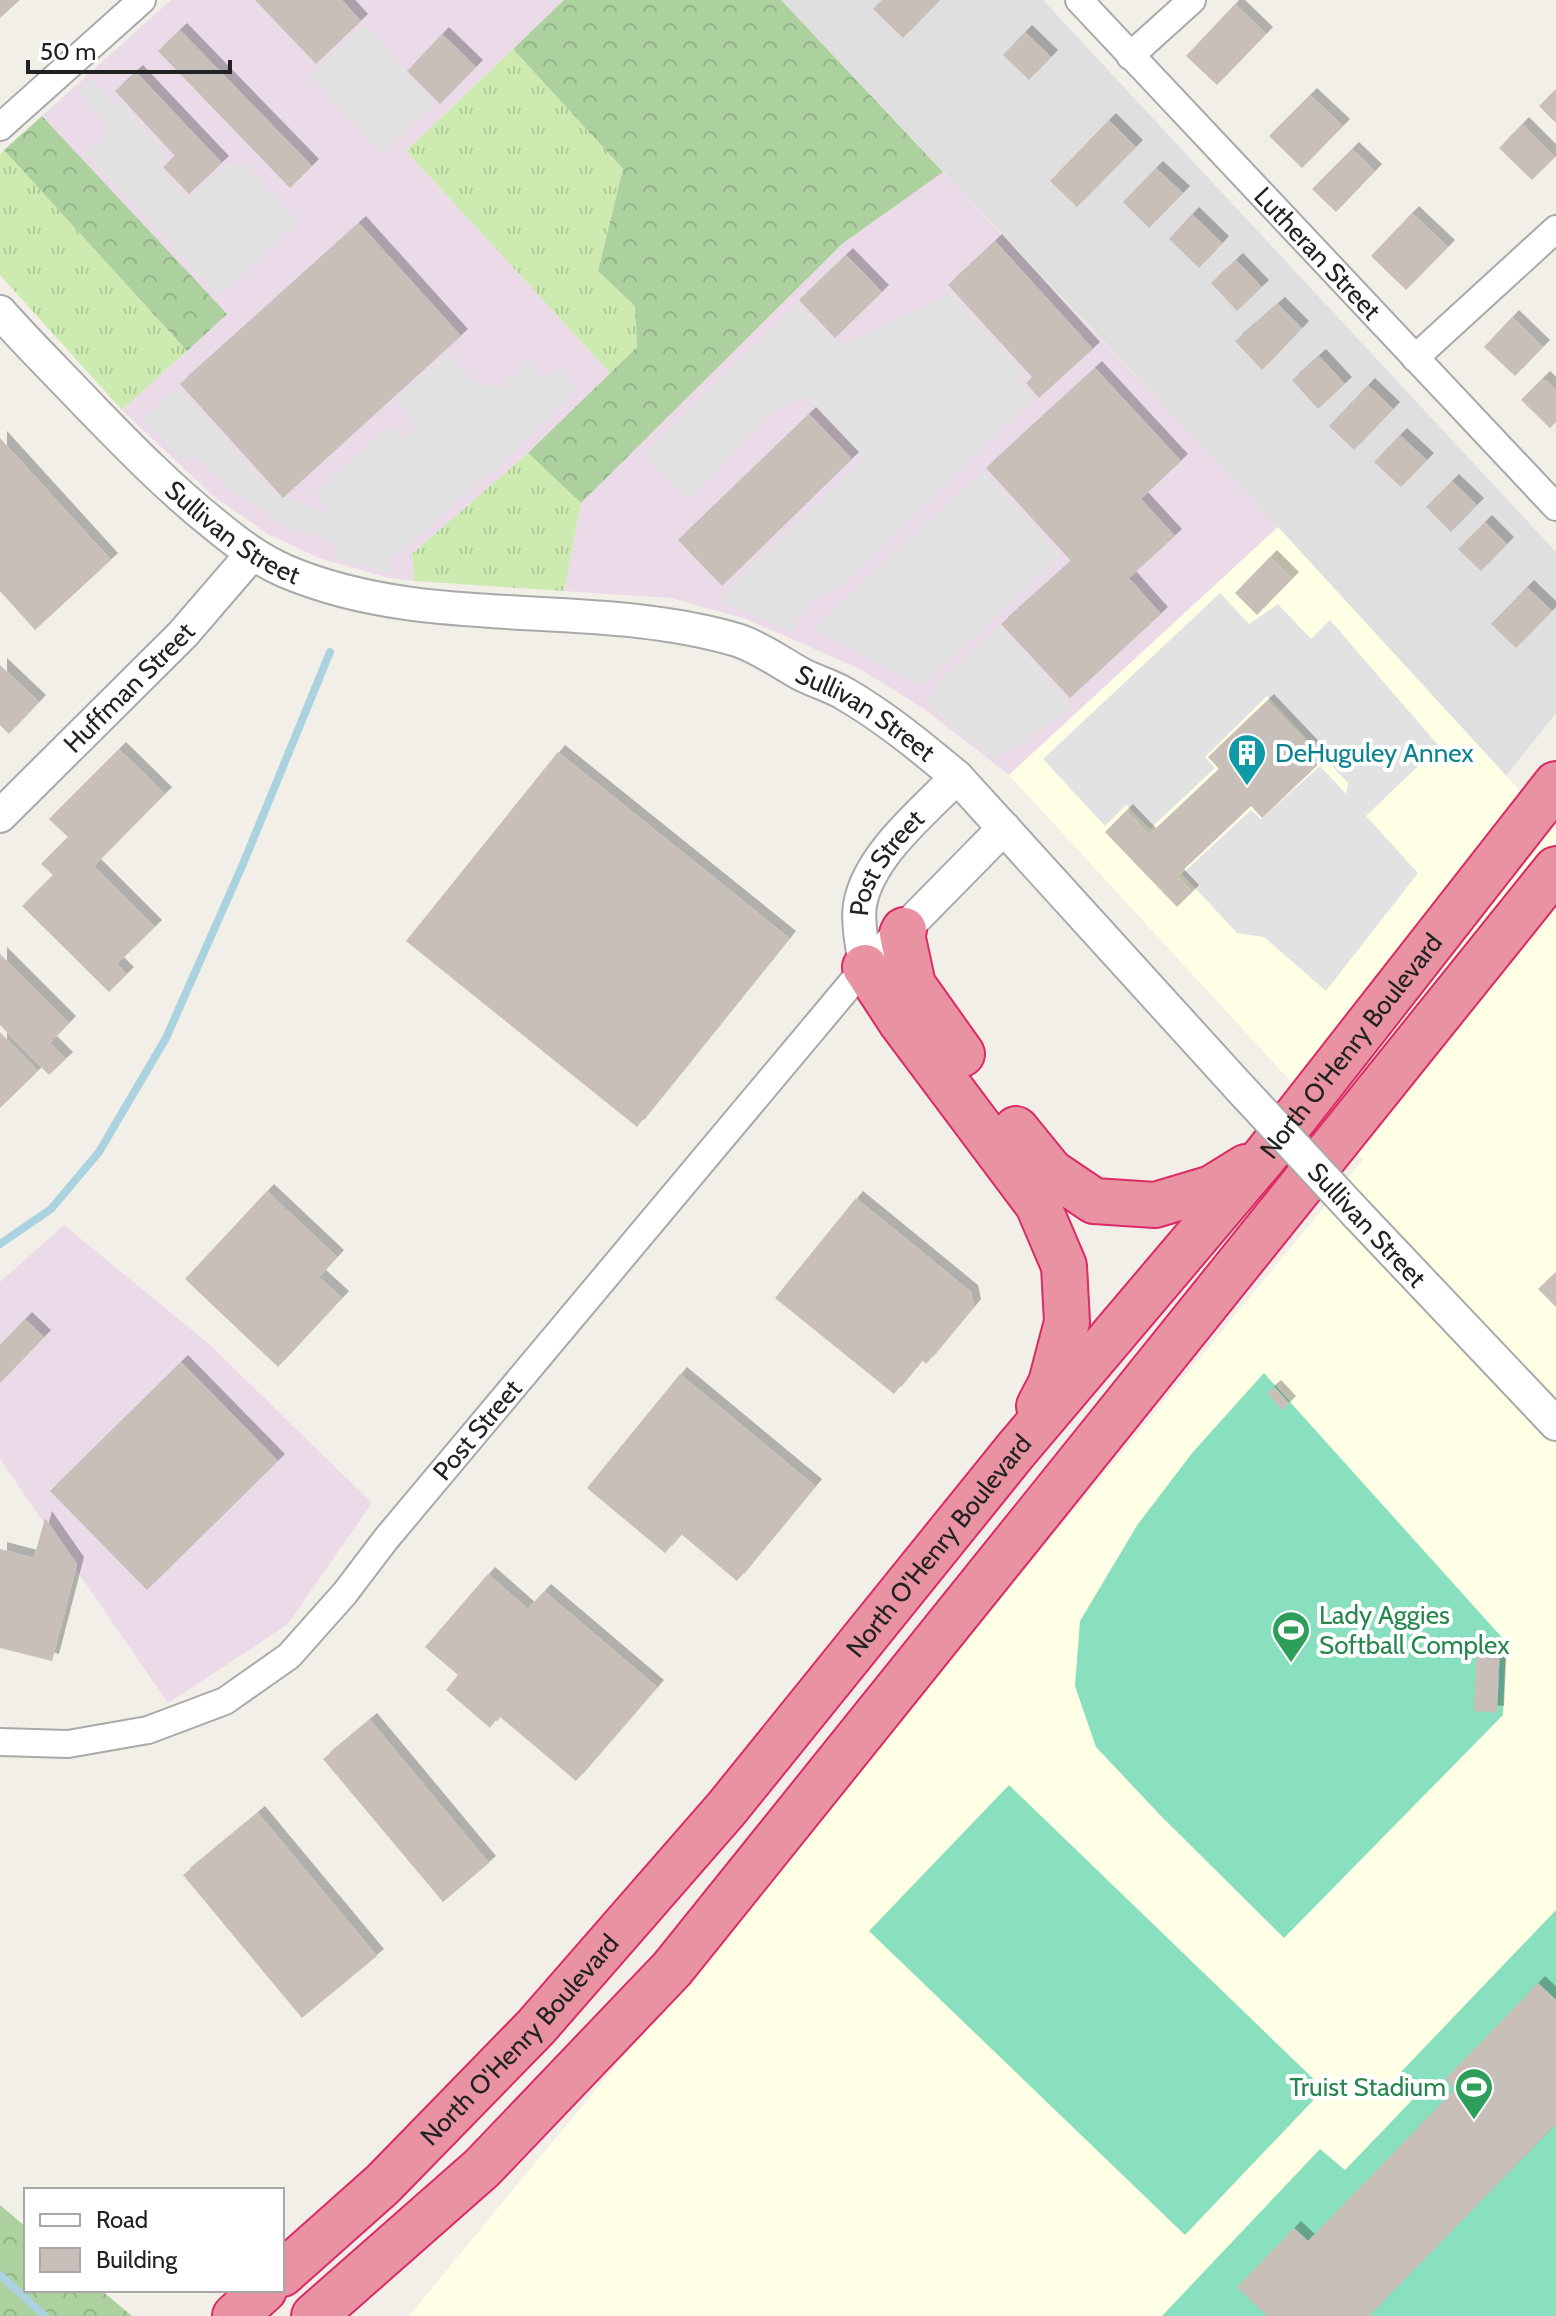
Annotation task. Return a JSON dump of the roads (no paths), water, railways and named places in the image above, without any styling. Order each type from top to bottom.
[{"type":"highway","name":"North O'Henry Boulevard","points":[[284,2272],[383,2184],[536,2027],[727,1808],[1016,1450],[1265,1156],[1556,784]]},
{"type":"highway","name":"North O'Henry Boulevard","points":[[314,2316],[482,2168],[672,1969],[1556,869]]},
{"type":"highway","points":[[904,930],[902,934],[913,985],[1000,1110],[1051,1172],[1094,1201],[1155,1205],[1212,1188],[1265,1156]]},
{"type":"highway","points":[[865,967],[901,1022],[1038,1205],[1064,1266],[1067,1322],[1051,1383],[1016,1450]]},
{"type":"highway","points":[[235,2316],[262,2292]]},
{"type":"street","points":[[0,127],[142,0]]},
{"type":"street","name":"Lutheran Street","points":[[1079,0],[1556,507]]},
{"type":"street","points":[[1130,56],[1192,0]]},
{"type":"street","points":[[1415,358],[1556,229]]},
{"type":"street","name":"Sullivan Street","points":[[0,312],[139,459],[252,554],[314,582],[368,597],[411,604],[672,626],[740,641],[804,676],[843,692],[908,735],[957,777],[1239,1087],[1556,1424]]},
{"type":"street","name":"Huffman Street","points":[[0,816],[183,634],[252,554]]},
{"type":"street","name":"Post Street","points":[[865,967],[859,906],[870,876],[892,844],[957,777]]},
{"type":"street","name":"Post Street","points":[[0,1742],[68,1744],[148,1730],[225,1701],[289,1656],[345,1593],[386,1539],[865,967],[1004,828]]},
{"type":"waterway","points":[[0,1244],[51,1209],[99,1152],[166,1038],[243,864],[330,652]]},
{"type":"waterway","points":[[0,2275],[45,2316]]},
{"type":"place","name":"DeHuguley Annex","points":[[1247,787]]},
{"type":"place","name":"Lady Aggies Softball Complex","points":[[1291,1664]]},
{"type":"place","name":"Truist Stadium","points":[[1474,2121]]}]
